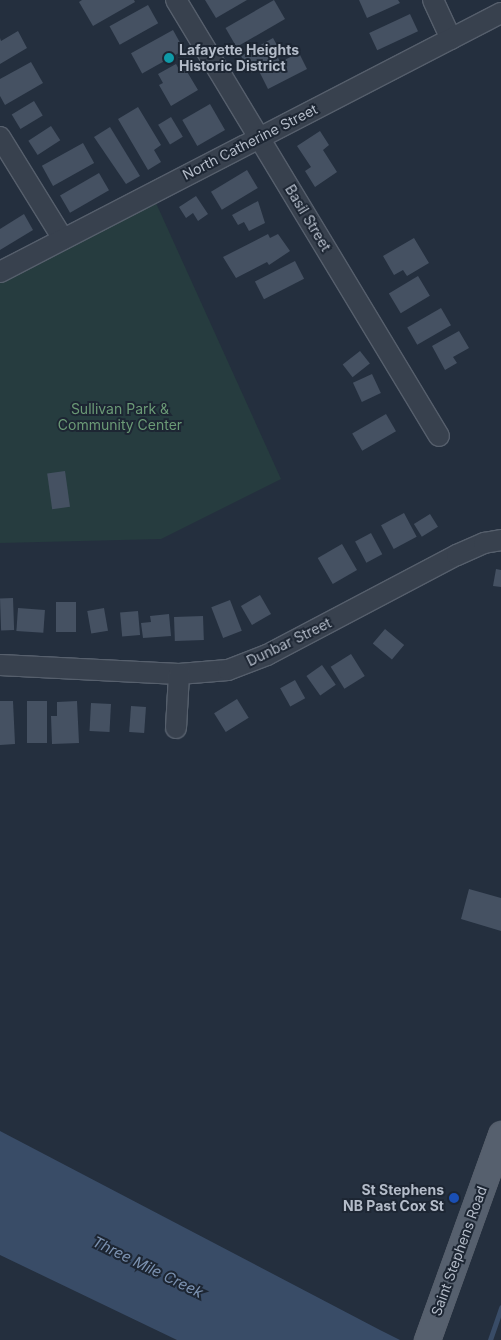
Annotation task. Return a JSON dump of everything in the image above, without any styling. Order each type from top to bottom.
[{"type":"main road","name":"Saint Stephens Road","points":[[431,1329],[501,1134]]},
{"type":"street","name":"Basil Street","points":[[176,0],[260,136],[439,436]]},
{"type":"street","points":[[433,0],[451,38]]},
{"type":"street","name":"North Catherine Street","points":[[0,272],[501,13]]},
{"type":"street","points":[[0,137],[63,238]]},
{"type":"street","name":"Dunbar Street","points":[[0,665],[179,674],[228,670],[247,664],[457,555],[484,543],[501,540]]},
{"type":"street","points":[[176,728],[179,674]]},
{"type":"green space","name":"Sullivan Park & Community Center","points":[[151,192],[281,479],[161,539],[0,543],[0,272]]},
{"type":"water","name":"Three Mile Creek","points":[[0,1131],[400,1340],[177,1340],[0,1255]]},
{"type":"building","points":[[82,0],[134,0],[135,2],[93,26],[79,2]]},
{"type":"building","points":[[205,0],[247,0],[216,18]]},
{"type":"building","points":[[274,0],[285,19],[237,47],[226,28]]},
{"type":"building","points":[[359,0],[398,0],[400,3],[367,18]]},
{"type":"building","points":[[148,5],[158,23],[120,45],[110,26]]},
{"type":"building","points":[[410,14],[418,31],[377,50],[369,33]]},
{"type":"building","points":[[173,30],[184,50],[142,73],[131,53]]},
{"type":"building","points":[[18,31],[27,48],[0,64],[0,38],[1,41]]},
{"type":"building","points":[[273,38],[278,47],[274,49],[280,62],[299,53],[307,69],[268,89],[259,71],[250,73],[241,56]]},
{"type":"building","points":[[31,62],[43,83],[5,105],[0,96],[0,79]]},
{"type":"building","points":[[176,64],[181,73],[186,70],[198,90],[171,106],[159,85],[163,83],[158,74]]},
{"type":"building","points":[[34,101],[43,116],[20,129],[12,114]]},
{"type":"building","points":[[210,104],[225,130],[197,146],[182,120]]},
{"type":"building","points":[[138,107],[161,145],[154,150],[161,162],[148,170],[118,119]]},
{"type":"building","points":[[171,117],[183,137],[170,144],[158,125]]},
{"type":"building","points":[[51,126],[60,140],[38,155],[28,141]]},
{"type":"building","points":[[110,127],[140,176],[126,184],[94,137]]},
{"type":"building","points":[[320,131],[329,145],[323,150],[337,172],[315,187],[305,171],[311,167],[297,146]]},
{"type":"building","points":[[83,143],[94,163],[53,186],[42,166]]},
{"type":"building","points":[[247,170],[258,188],[222,210],[211,192]]},
{"type":"building","points":[[99,173],[109,190],[70,213],[60,196]]},
{"type":"building","points":[[196,196],[208,214],[198,221],[193,213],[186,218],[179,207]]},
{"type":"building","points":[[258,201],[265,223],[249,231],[244,222],[238,225],[232,215]]},
{"type":"building","points":[[24,214],[33,230],[0,250],[0,229]]},
{"type":"building","points":[[268,234],[270,238],[278,234],[290,251],[269,265],[267,262],[236,278],[223,257]]},
{"type":"building","points":[[414,238],[429,263],[407,276],[403,270],[394,275],[383,256]]},
{"type":"building","points":[[295,261],[304,279],[264,299],[255,281]]},
{"type":"building","points":[[418,276],[430,296],[401,313],[389,294]]},
{"type":"building","points":[[441,308],[451,325],[417,345],[407,328]]},
{"type":"building","points":[[459,331],[469,348],[453,357],[457,363],[445,370],[432,346]]},
{"type":"building","points":[[360,351],[370,364],[353,377],[343,365]]},
{"type":"building","points":[[372,374],[381,393],[362,402],[353,383]]},
{"type":"building","points":[[386,414],[396,431],[362,451],[352,433]]},
{"type":"building","points":[[65,471],[70,507],[52,509],[47,474]]},
{"type":"building","points":[[404,513],[417,537],[394,549],[381,525]]},
{"type":"building","points":[[430,514],[438,527],[422,537],[414,524]]},
{"type":"building","points":[[371,533],[382,554],[366,563],[355,541]]},
{"type":"building","points":[[342,544],[357,570],[333,584],[318,558]]},
{"type":"building","points":[[496,569],[501,570],[501,587],[493,586]]},
{"type":"building","points":[[260,595],[271,614],[252,625],[241,606]]},
{"type":"building","points":[[0,598],[13,598],[14,630],[1,630]]},
{"type":"building","points":[[230,600],[242,631],[223,638],[211,607]]},
{"type":"building","points":[[56,602],[76,602],[76,632],[56,632]]},
{"type":"building","points":[[18,608],[45,610],[43,633],[16,631]]},
{"type":"building","points":[[104,608],[108,631],[91,634],[87,611]]},
{"type":"building","points":[[138,611],[140,635],[122,636],[120,613]]},
{"type":"building","points":[[169,614],[171,636],[143,638],[141,623],[151,622],[150,616]]},
{"type":"building","points":[[203,616],[204,640],[175,641],[174,617]]},
{"type":"building","points":[[385,629],[404,645],[392,660],[373,644]]},
{"type":"building","points":[[351,654],[365,676],[344,689],[331,667]]},
{"type":"building","points":[[322,665],[336,685],[320,696],[306,676]]},
{"type":"building","points":[[295,680],[305,698],[290,707],[280,688]]},
{"type":"building","points":[[237,699],[249,718],[226,732],[214,713]]},
{"type":"building","points":[[0,701],[13,701],[15,744],[0,745]]},
{"type":"building","points":[[27,701],[47,701],[47,743],[27,743]]},
{"type":"building","points":[[77,701],[79,743],[52,744],[51,716],[57,716],[57,702]]},
{"type":"building","points":[[91,703],[111,704],[110,732],[90,731]]},
{"type":"building","points":[[131,706],[146,707],[144,733],[129,732]]},
{"type":"building","points":[[469,889],[501,898],[501,931],[461,919]]},
{"type":"waterway","points":[[490,1340],[501,1308]]},
{"type":"place","name":"Lafayette Heights Historic District","points":[[169,58]]},
{"type":"place","name":"St Stephens NB Past Cox St","points":[[454,1198]]}]
